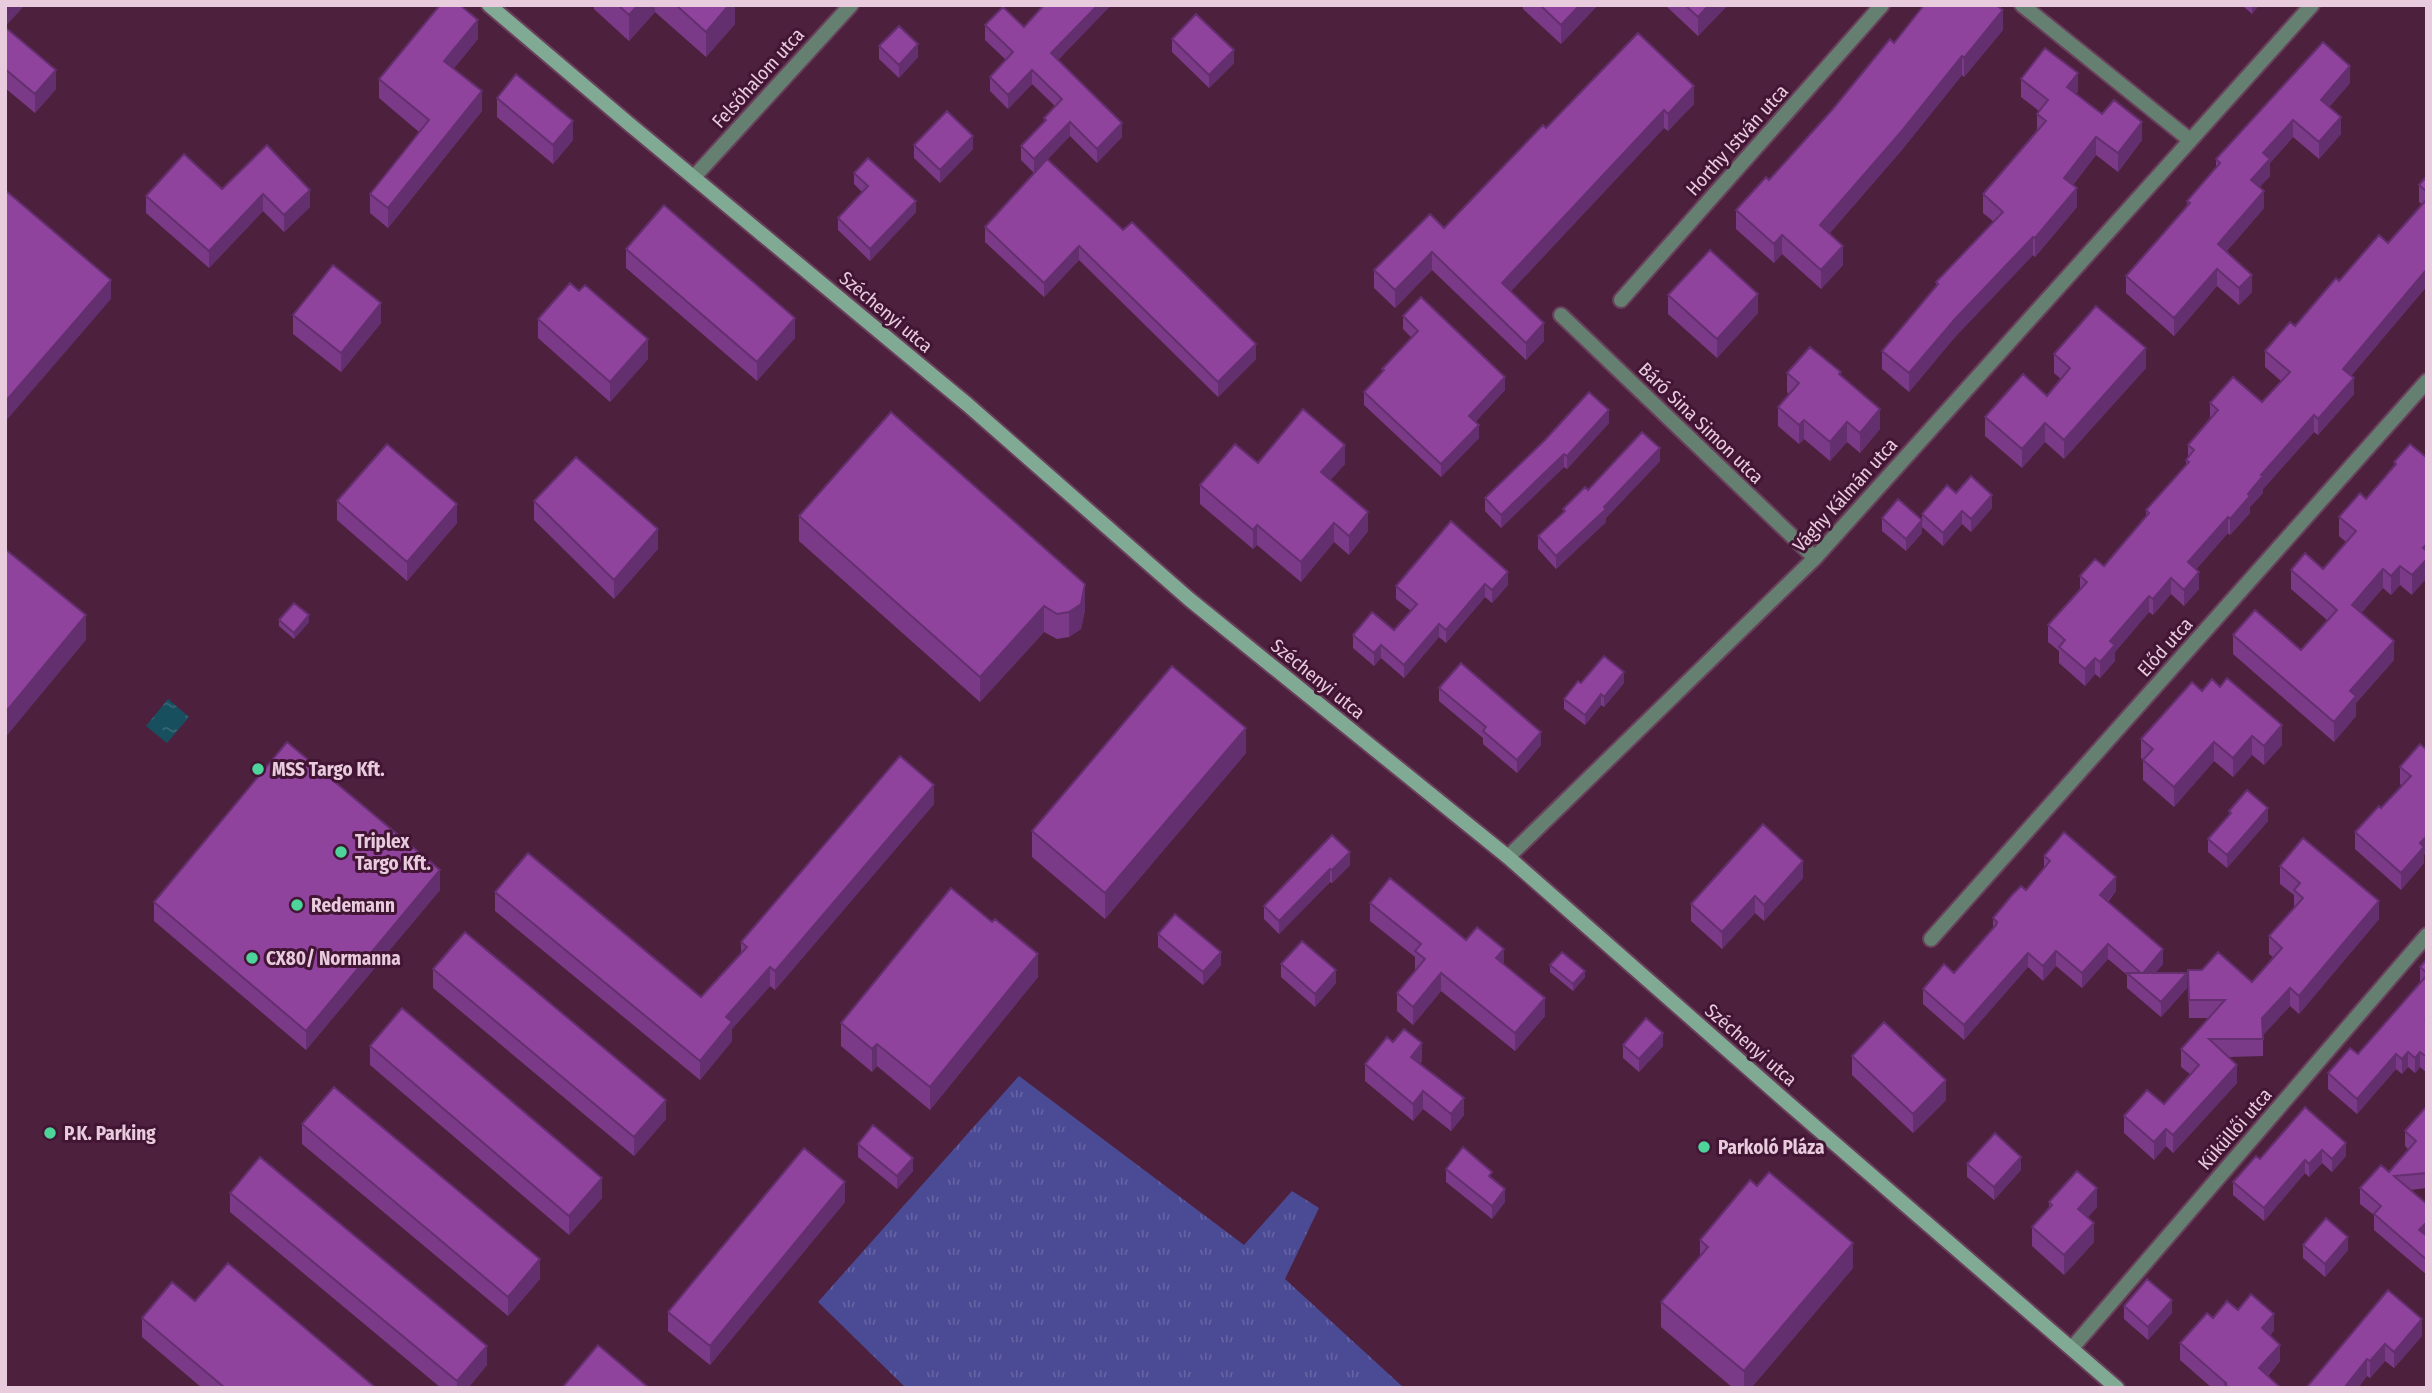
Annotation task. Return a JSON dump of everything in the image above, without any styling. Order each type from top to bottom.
[{"type":"street","name":"Széchenyi utca","points":[[489,5],[968,405],[1189,599],[1508,856],[1788,1104],[2117,1388]]},
{"type":"street","name":"Felsőhalom utca","points":[[694,177],[851,5]]},
{"type":"street","name":"Horthy István utca","points":[[1621,300],[1882,5]]},
{"type":"street","points":[[2022,5],[2190,140]]},
{"type":"street","name":"Vághy Kálmán utca","points":[[1508,856],[1815,558],[2312,5]]},
{"type":"street","name":"Báró Sina Simon utca","points":[[1562,315],[1815,558]]},
{"type":"street","name":"Előd utca","points":[[1931,939],[2427,381]]},
{"type":"street","name":"Küküllői utca","points":[[2072,1348],[2427,934]]},
{"type":"green space","points":[[1019,1076],[1244,1245],[1292,1191],[1319,1208],[1285,1279],[1404,1388],[906,1388],[818,1302]]},
{"type":"water","points":[[168,699],[189,717],[167,743],[146,726]]},
{"type":"building","points":[[440,5],[460,5],[478,20],[444,61],[482,91],[388,208],[370,194],[429,120],[379,79]]},
{"type":"building","points":[[618,5],[638,5],[629,15]]},
{"type":"building","points":[[676,5],[729,5],[706,32]]},
{"type":"building","points":[[1044,5],[1098,5],[1051,53],[1122,123],[1097,149],[1070,122],[1034,159],[1021,146],[1062,99],[1032,70],[1008,95],[990,77],[1013,52],[985,25],[1003,7],[1024,27]]},
{"type":"building","points":[[1540,5],[1580,5],[1561,25]]},
{"type":"building","points":[[1685,5],[1709,5],[1698,17]]},
{"type":"building","points":[[1924,5],[1996,5],[2003,10],[1820,225],[1843,246],[1821,270],[1782,235],[1774,244],[1736,210],[1766,177],[1769,180],[1832,110],[1890,39],[1894,43]]},
{"type":"building","points":[[1196,14],[1234,50],[1209,75],[1172,39]]},
{"type":"building","points":[[899,26],[918,44],[899,65],[879,46]]},
{"type":"building","points":[[5,27],[56,70],[35,94],[5,69]]},
{"type":"building","points":[[1638,33],[1694,86],[1668,114],[1664,110],[1502,283],[1544,323],[1526,343],[1432,252],[1395,290],[1374,270],[1430,214],[1444,228],[1543,125],[1546,128]]},
{"type":"building","points":[[2323,42],[2350,66],[2321,100],[2341,117],[2319,142],[2293,120],[2263,153],[2270,159],[2251,180],[2264,191],[2218,244],[2252,275],[2239,288],[2217,269],[2174,318],[2126,276],[2190,203],[2187,201],[2220,163],[2216,159]]},
{"type":"building","points":[[2045,48],[2078,73],[2067,87],[2102,114],[2114,100],[2142,122],[2118,153],[2096,137],[2064,178],[2077,188],[2035,238],[2033,237],[1955,319],[1909,373],[1882,351],[1938,284],[1936,282],[2003,212],[1983,194],[2046,121],[2037,114],[2048,100],[2021,79]]},
{"type":"building","points":[[516,74],[573,121],[553,145],[497,98]]},
{"type":"building","points":[[947,111],[973,136],[940,170],[914,145]]},
{"type":"building","points":[[267,145],[310,190],[284,215],[263,194],[209,251],[146,196],[184,154],[222,189]]},
{"type":"building","points":[[868,158],[916,201],[870,249],[838,218],[868,186],[854,173]]},
{"type":"building","points":[[1047,159],[1123,230],[1132,222],[1256,344],[1218,382],[1079,246],[1044,283],[985,227]]},
{"type":"building","points":[[2427,176],[2427,192],[2419,185]]},
{"type":"building","points":[[5,190],[111,280],[5,402]]},
{"type":"building","points":[[2427,199],[2427,269],[2343,369],[2354,378],[2318,419],[2314,415],[2261,475],[2263,476],[2248,494],[2250,496],[2188,562],[2199,572],[2184,590],[2171,578],[2153,599],[2149,596],[2110,641],[2115,645],[2100,662],[2095,658],[2085,669],[2059,647],[2065,640],[2048,625],[2087,582],[2080,576],[2095,559],[2104,566],[2149,513],[2146,510],[2189,462],[2186,460],[2194,450],[2188,445],[2218,410],[2210,403],[2233,377],[2262,402],[2290,372],[2265,351],[2290,322],[2295,326],[2336,278],[2339,281],[2379,235],[2388,243]]},
{"type":"building","points":[[664,205],[795,318],[757,362],[626,249]]},
{"type":"building","points":[[1710,250],[1758,294],[1717,339],[1668,295]]},
{"type":"building","points":[[333,265],[381,303],[341,353],[293,315]]},
{"type":"building","points":[[570,283],[579,291],[585,285],[648,339],[610,382],[538,319]]},
{"type":"building","points":[[1421,297],[1505,377],[1469,416],[1479,425],[1441,464],[1364,392],[1418,331],[1403,316]]},
{"type":"building","points":[[2096,306],[2146,348],[2064,440],[2045,423],[2022,449],[1985,417],[2023,374],[2047,396],[2070,368],[2054,354]]},
{"type":"building","points":[[1810,347],[1880,409],[1860,433],[1847,422],[1830,442],[1804,420],[1799,425],[1778,407],[1799,383],[1787,373]]},
{"type":"building","points":[[1589,392],[1609,410],[1567,456],[1564,454],[1501,515],[1485,498],[1545,440]]},
{"type":"building","points":[[1303,409],[1345,445],[1321,472],[1368,512],[1349,536],[1334,523],[1301,562],[1257,525],[1253,530],[1200,485],[1235,444],[1258,463]]},
{"type":"building","points":[[891,412],[1085,584],[1081,604],[1069,612],[1057,614],[1044,606],[980,677],[799,516]]},
{"type":"building","points":[[1642,432],[1660,448],[1604,507],[1606,509],[1556,556],[1538,536],[1565,511],[1563,509],[1585,487],[1588,490]]},
{"type":"building","points":[[387,444],[457,504],[407,562],[337,501]]},
{"type":"building","points":[[2410,444],[2427,458],[2427,544],[2423,548],[2427,551],[2427,559],[2412,575],[2400,566],[2391,576],[2383,569],[2352,605],[2394,641],[2350,691],[2356,696],[2334,722],[2233,635],[2255,610],[2301,650],[2337,610],[2291,570],[2305,553],[2323,569],[2356,531],[2339,517],[2360,493],[2366,499]]},
{"type":"building","points":[[576,457],[658,529],[614,580],[534,501]]},
{"type":"building","points":[[1971,476],[1992,495],[1971,519],[1962,511],[1943,533],[1922,514],[1947,485],[1956,493]]},
{"type":"building","points":[[1898,499],[1922,520],[1906,539],[1882,518]]},
{"type":"building","points":[[1451,521],[1508,572],[1492,590],[1485,584],[1446,630],[1439,624],[1404,665],[1381,645],[1374,653],[1353,635],[1372,612],[1394,630],[1417,604],[1396,586]]},
{"type":"building","points":[[5,549],[86,615],[5,713]]},
{"type":"building","points":[[294,603],[309,615],[294,633],[279,620]]},
{"type":"building","points":[[1604,656],[1624,672],[1604,697],[1601,694],[1585,715],[1564,699]]},
{"type":"building","points":[[1461,663],[1541,732],[1517,760],[1483,731],[1486,727],[1439,688]]},
{"type":"building","points":[[1172,666],[1246,728],[1105,893],[1032,831]]},
{"type":"building","points":[[2227,678],[2282,725],[2264,746],[2252,736],[2233,758],[2214,742],[2174,787],[2143,760],[2153,749],[2141,739],[2192,682],[2202,691],[2212,679],[2220,687]]},
{"type":"building","points":[[287,742],[440,870],[306,1031],[154,902]]},
{"type":"building","points":[[2420,744],[2427,750],[2427,836],[2420,843],[2424,847],[2401,873],[2355,832],[2411,776],[2400,767]]},
{"type":"building","points":[[900,756],[934,785],[775,971],[770,967],[726,1017],[732,1022],[700,1061],[495,892],[528,853],[701,997],[747,947],[741,942]]},
{"type":"building","points":[[2247,790],[2268,808],[2227,855],[2208,839]]},
{"type":"building","points":[[1763,824],[1803,861],[1764,905],[1755,896],[1722,932],[1691,904]]},
{"type":"building","points":[[2064,832],[2116,877],[2100,895],[2163,949],[2143,973],[2187,973],[2161,1002],[2127,973],[2141,973],[2108,944],[2082,973],[2056,951],[2043,966],[2028,953],[1964,1025],[1923,989],[1944,964],[1954,973],[1996,925],[1997,922],[1993,918],[2012,895],[2021,886],[2026,890],[2050,861],[2044,856]]},
{"type":"building","points":[[1332,835],[1350,852],[1279,921],[1264,906]]},
{"type":"building","points":[[2303,838],[2379,901],[2299,996],[2290,988],[2262,1018],[2263,1039],[2209,1039],[2237,1065],[2173,1135],[2166,1129],[2154,1142],[2124,1116],[2147,1090],[2164,1104],[2199,1065],[2181,1049],[2225,1000],[2189,1000],[2188,970],[2202,970],[2218,952],[2252,982],[2282,948],[2269,936],[2303,898],[2294,890],[2300,883],[2280,866]]},
{"type":"building","points":[[1390,878],[1466,940],[1477,927],[1504,949],[1496,958],[1545,998],[1515,1033],[1441,973],[1413,1007],[1397,993],[1425,959],[1415,951],[1421,944],[1370,903]]},
{"type":"building","points":[[951,888],[992,922],[995,919],[1038,954],[930,1087],[877,1044],[872,1049],[841,1023]]},
{"type":"building","points":[[1175,914],[1221,952],[1203,972],[1158,934]]},
{"type":"building","points":[[465,932],[666,1100],[634,1137],[433,969]]},
{"type":"building","points":[[1302,941],[1336,970],[1315,994],[1281,964]]},
{"type":"building","points":[[1562,952],[1585,971],[1573,984],[1550,965]]},
{"type":"building","points":[[2427,959],[2427,973],[2420,967]]},
{"type":"building","points":[[2427,975],[2427,1057],[2420,1052],[2415,1058],[2408,1052],[2402,1059],[2396,1054],[2357,1099],[2328,1073],[2350,1048],[2358,1054]]},
{"type":"building","points":[[402,1008],[602,1178],[569,1216],[370,1046]]},
{"type":"building","points":[[1646,1018],[1663,1033],[1639,1059],[1623,1045]]},
{"type":"building","points":[[1884,1022],[1946,1080],[1913,1114],[1852,1056]]},
{"type":"building","points":[[1404,1029],[1422,1043],[1411,1057],[1464,1098],[1451,1114],[1423,1091],[1413,1104],[1365,1064],[1387,1037],[1393,1042]]},
{"type":"building","points":[[334,1087],[540,1259],[508,1297],[302,1124]]},
{"type":"building","points":[[2305,1107],[2346,1143],[2332,1159],[2322,1150],[2309,1164],[2305,1160],[2264,1208],[2233,1182],[2256,1156],[2260,1159]]},
{"type":"building","points":[[2425,1108],[2427,1173],[2394,1176],[2427,1204],[2427,1222],[2419,1230],[2427,1236],[2427,1260],[2374,1214],[2381,1206],[2360,1188],[2381,1165],[2389,1172],[2416,1141],[2405,1131]]},
{"type":"building","points":[[873,1125],[913,1158],[897,1176],[858,1144]]},
{"type":"building","points":[[1995,1133],[2021,1157],[1994,1187],[1967,1164]]},
{"type":"building","points":[[1463,1147],[1492,1172],[1489,1176],[1505,1189],[1492,1206],[1446,1169]]},
{"type":"building","points":[[804,1148],[845,1182],[710,1346],[668,1312]]},
{"type":"building","points":[[260,1157],[487,1346],[457,1381],[230,1193]]},
{"type":"building","points":[[2077,1171],[2097,1188],[2078,1209],[2094,1223],[2064,1255],[2032,1227],[2052,1205],[2049,1202]]},
{"type":"building","points":[[1769,1172],[1853,1243],[1744,1371],[1661,1302],[1708,1247],[1700,1240],[1750,1180],[1757,1186]]},
{"type":"building","points":[[2326,1218],[2348,1237],[2325,1264],[2303,1245]]},
{"type":"building","points":[[228,1263],[376,1388],[225,1388],[142,1318],[172,1282],[195,1301]]},
{"type":"building","points":[[2147,1279],[2172,1300],[2148,1327],[2124,1306]]},
{"type":"building","points":[[2388,1290],[2422,1319],[2394,1352],[2385,1344],[2370,1361],[2367,1359],[2344,1388],[2306,1388]]},
{"type":"building","points":[[2251,1294],[2274,1314],[2262,1328],[2280,1345],[2259,1368],[2281,1388],[2229,1388],[2180,1343],[2207,1313],[2213,1318],[2227,1301],[2238,1310]]},
{"type":"building","points":[[598,1345],[649,1388],[562,1388]]},
{"type":"place","name":"MSS Targo Kft.","points":[[258,769]]},
{"type":"place","name":"Triplex Targo Kft.","points":[[341,852]]},
{"type":"place","name":"Redemann","points":[[297,905]]},
{"type":"place","name":"CX80/ Normanna","points":[[252,958]]},
{"type":"place","name":"P.K. Parking","points":[[50,1133]]},
{"type":"place","name":"Parkoló Pláza","points":[[1704,1147]]}]
